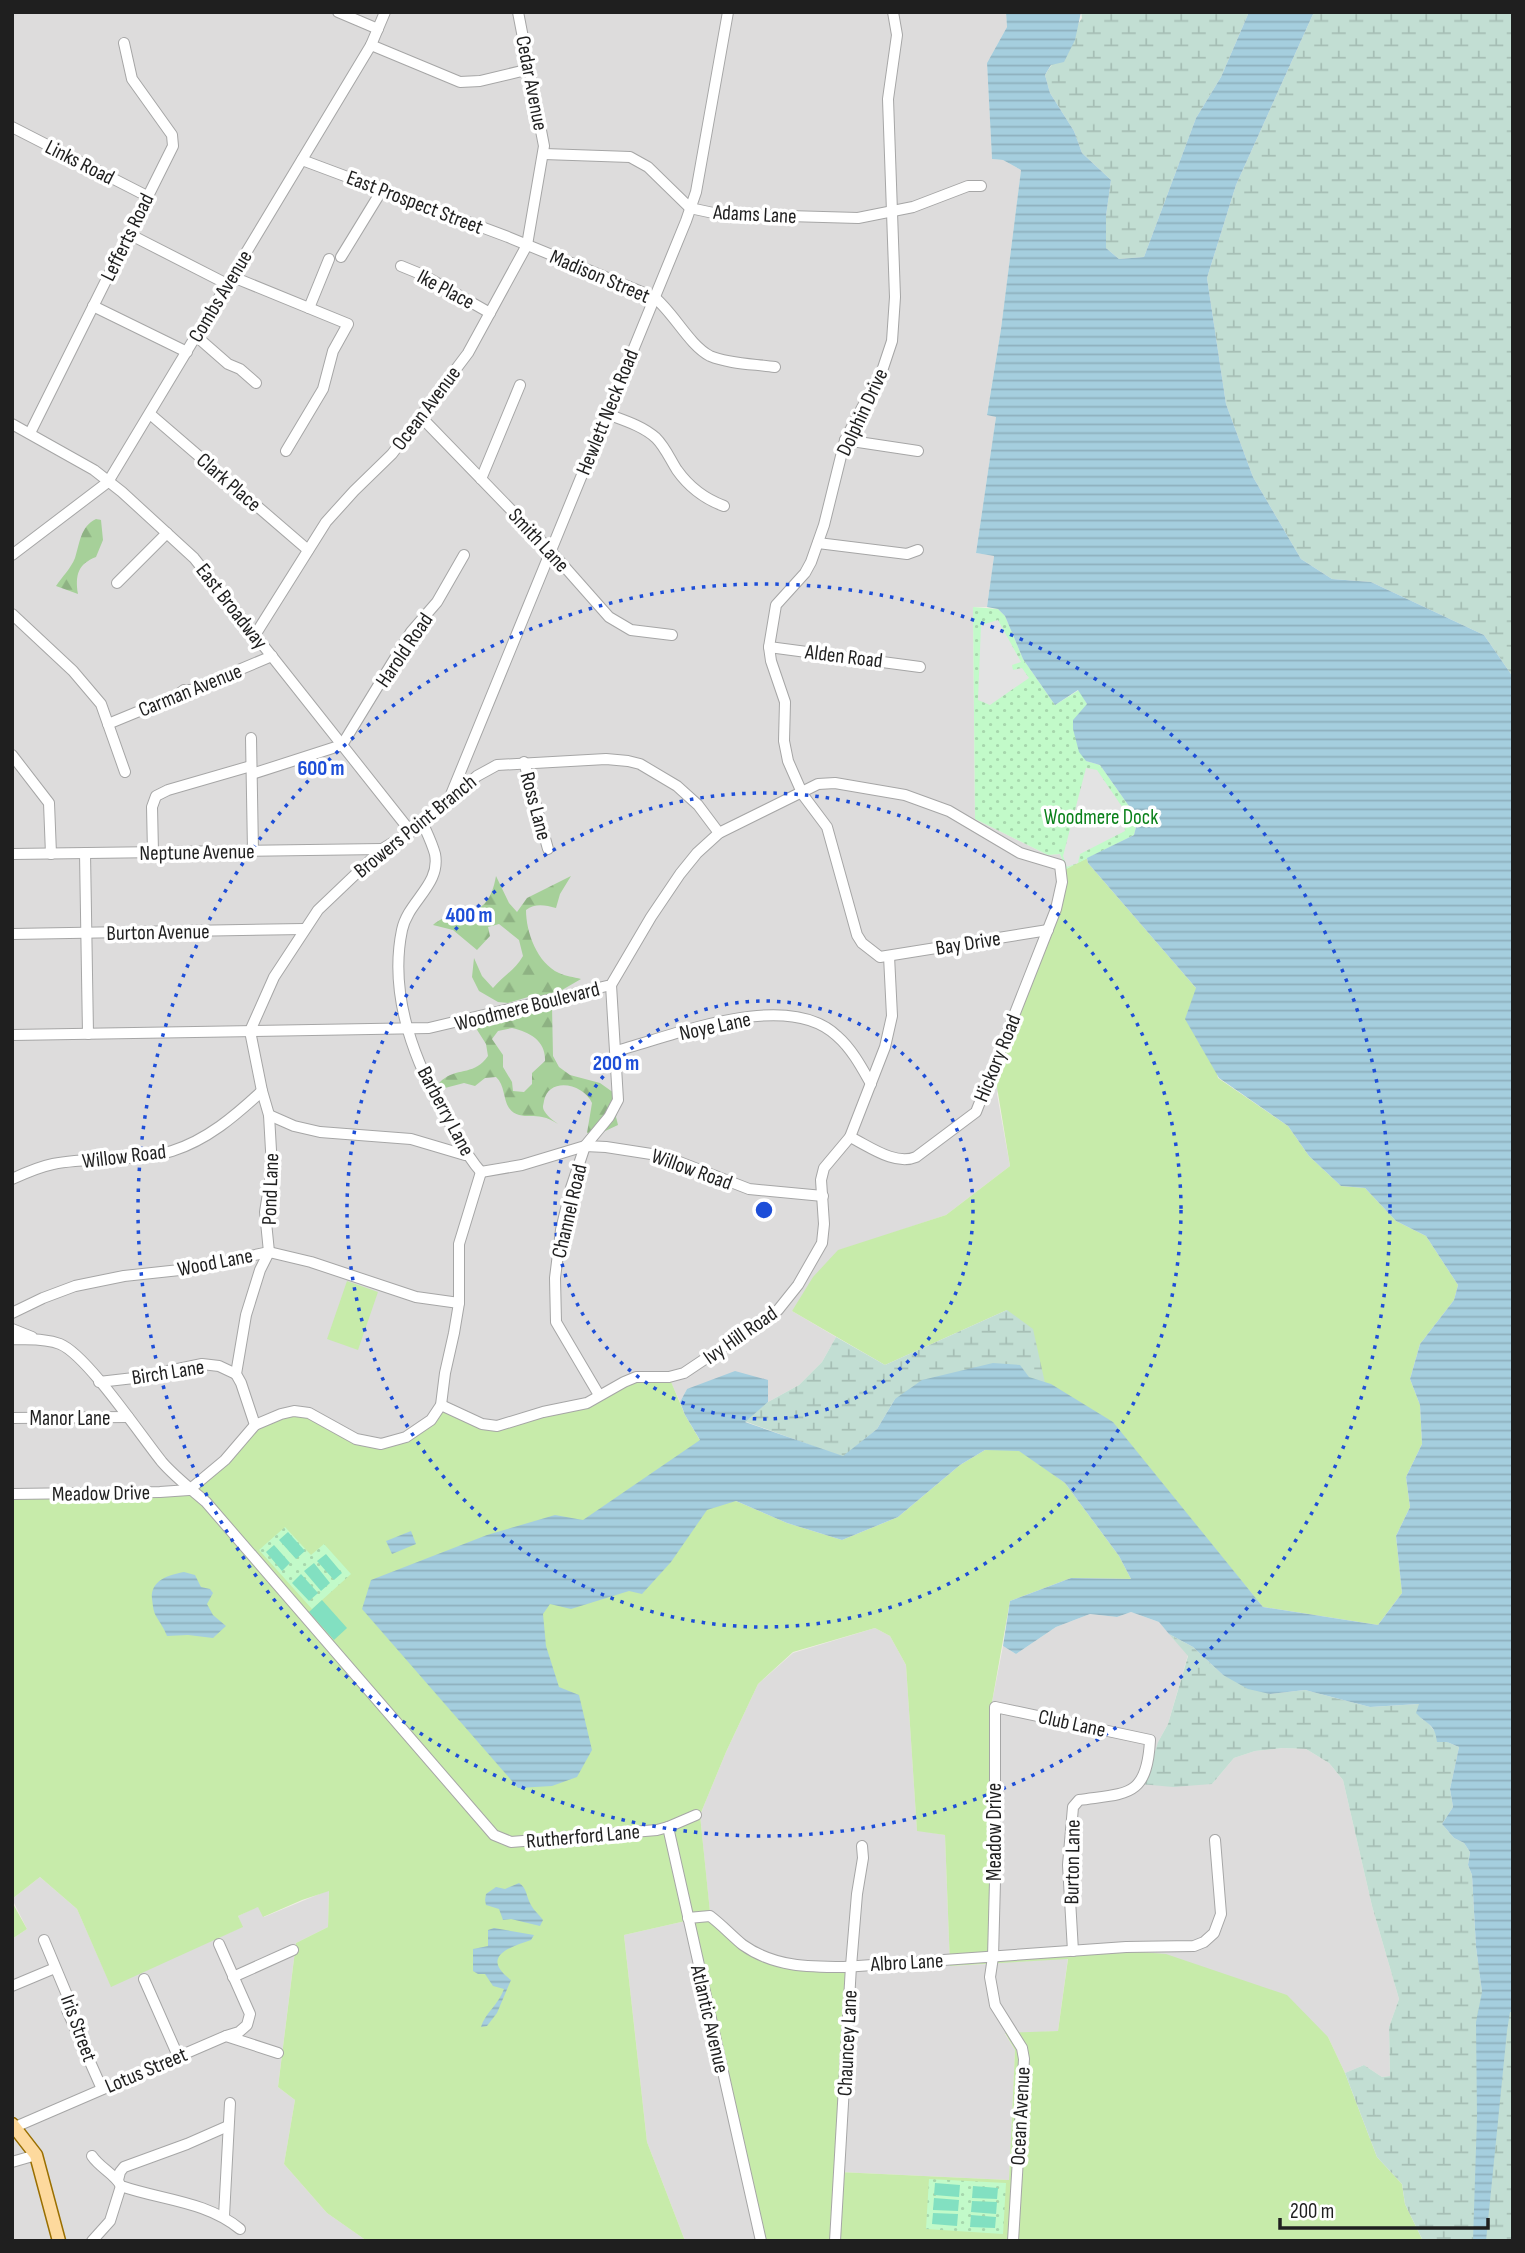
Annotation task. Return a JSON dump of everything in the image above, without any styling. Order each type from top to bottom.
[{"type":"main road","points":[[14,2125],[36,2155],[55,2240]]},
{"type":"street","points":[[338,12],[378,29]]},
{"type":"street","name":"Combs Avenue","points":[[108,482],[372,45],[385,12]]},
{"type":"street","name":"Cedar Avenue","points":[[519,12],[544,140],[544,154]]},
{"type":"street","name":"Hewlett Neck Road","points":[[449,801],[690,208],[700,169],[728,12]]},
{"type":"street","name":"Dolphin Drive","points":[[801,791],[785,751],[785,702],[771,662],[769,647],[776,605],[805,573],[830,506],[845,440],[883,368],[892,341],[895,297],[888,99],[897,35],[892,12]]},
{"type":"street","name":"Lefferts Road","points":[[30,433],[173,146],[173,140],[132,79],[124,43]]},
{"type":"street","points":[[372,45],[460,82],[480,81],[530,69]]},
{"type":"street","name":"Links Road","points":[[12,127],[148,196]]},
{"type":"street","name":"Adams Lane","points":[[544,154],[630,157],[648,167],[690,208],[718,214],[858,218],[935,200],[965,187],[981,186]]},
{"type":"street","name":"Ocean Avenue","points":[[255,635],[334,513],[392,454],[468,353],[527,245],[544,154]]},
{"type":"street","name":"East Prospect Street","points":[[302,160],[527,245]]},
{"type":"street","points":[[341,257],[382,190]]},
{"type":"street","points":[[129,234],[230,280],[348,324],[333,351],[323,389],[286,451]]},
{"type":"street","name":"Madison Street","points":[[527,245],[654,297],[666,306],[697,345],[709,355],[775,367]]},
{"type":"street","points":[[309,308],[329,260]]},
{"type":"street","name":"Ike Place","points":[[401,266],[423,275],[490,313]]},
{"type":"street","points":[[93,306],[187,352]]},
{"type":"street","points":[[196,336],[228,364],[240,369],[256,383]]},
{"type":"street","points":[[481,479],[520,385]]},
{"type":"street","name":"Clark Place","points":[[150,414],[308,550]]},
{"type":"street","points":[[607,414],[651,434],[664,447],[689,484],[705,498],[724,506]]},
{"type":"street","name":"Smith Lane","points":[[421,417],[619,625],[645,633],[672,635]]},
{"type":"street","name":"East Broadway","points":[[12,425],[77,459],[122,492],[194,558],[411,832]]},
{"type":"street","points":[[845,440],[918,451]]},
{"type":"street","points":[[12,555],[108,482]]},
{"type":"street","points":[[117,583],[167,533]]},
{"type":"street","points":[[818,543],[907,554],[918,550]]},
{"type":"street","name":"Harold Road","points":[[342,745],[411,632],[437,601],[464,555]]},
{"type":"street","points":[[12,614],[73,671],[101,705],[125,772]]},
{"type":"street","name":"Alden Road","points":[[769,647],[920,667]]},
{"type":"street","name":"Carman Avenue","points":[[108,724],[176,696],[184,690],[191,690],[272,656]]},
{"type":"street","points":[[251,738],[253,851]]},
{"type":"street","points":[[153,852],[152,807],[156,796],[168,790],[342,745]]},
{"type":"street","points":[[12,755],[49,803],[51,854]]},
{"type":"street","name":"Browers Point Branch","points":[[250,1031],[274,977],[318,910],[382,849],[423,824],[491,767],[524,762],[606,759],[640,764],[677,786],[698,805],[719,833]]},
{"type":"street","name":"Ross Lane","points":[[524,762],[548,849]]},
{"type":"street","name":"Woodmere Boulevard","points":[[12,1035],[408,1029],[445,1026],[611,985],[644,927],[680,874],[719,833],[818,784],[835,783],[905,795],[948,811],[1020,853],[1060,865]]},
{"type":"street","points":[[801,791],[827,827],[857,935],[872,952],[880,957],[889,956]]},
{"type":"street","name":"Barberry Lane","points":[[423,824],[435,853],[435,872],[407,915],[398,949],[399,989],[408,1029],[427,1081],[466,1154],[481,1171],[459,1244],[459,1303],[445,1373],[442,1405]]},
{"type":"street","name":"Neptune Avenue","points":[[12,854],[382,849]]},
{"type":"street","points":[[85,853],[88,1034]]},
{"type":"street","name":"Hickory Road","points":[[850,1137],[894,1158],[907,1161],[976,1112],[1057,905],[1062,882],[1060,865]]},
{"type":"street","name":"Burton Avenue","points":[[12,934],[304,929]]},
{"type":"street","name":"Bay Drive","points":[[889,956],[1048,930]]},
{"type":"street","name":"Ivy Hill Road","points":[[442,1405],[482,1424],[497,1426],[542,1412],[577,1406],[636,1377],[669,1377],[684,1373],[778,1310],[798,1285],[822,1243],[824,1224],[821,1180],[824,1167],[850,1137],[885,1048],[892,1016],[889,956]]},
{"type":"street","name":"Channel Road","points":[[599,1395],[559,1329],[554,1312],[561,1230],[571,1188],[585,1146],[609,1117],[618,1100],[611,985]]},
{"type":"street","name":"Noye Lane","points":[[616,1051],[730,1019],[766,1016],[801,1018],[819,1024],[838,1036],[871,1084]]},
{"type":"street","name":"Pond Lane","points":[[236,1374],[246,1315],[260,1270],[269,1252],[265,1212],[272,1168],[269,1115],[250,1031]]},
{"type":"street","name":"Willow Road","points":[[12,1180],[37,1168],[57,1163],[129,1158],[172,1151],[214,1131],[262,1091]]},
{"type":"street","points":[[269,1115],[294,1126],[320,1132],[408,1138],[466,1154]]},
{"type":"street","name":"Willow Road","points":[[481,1171],[522,1165],[585,1146],[664,1156],[749,1189],[822,1196]]},
{"type":"street","name":"Wood Lane","points":[[12,1313],[75,1286],[124,1276],[189,1269],[269,1252],[311,1262],[416,1297],[459,1303]]},
{"type":"street","points":[[12,1329],[62,1345],[73,1352],[164,1464],[189,1490],[225,1460],[254,1425],[281,1414],[303,1412],[356,1439],[381,1444],[416,1432],[432,1420],[442,1405]]},
{"type":"street","points":[[12,1339],[42,1340]]},
{"type":"street","name":"Birch Lane","points":[[99,1381],[134,1378],[202,1364],[219,1366],[236,1374]]},
{"type":"street","points":[[236,1374],[254,1425]]},
{"type":"street","name":"Manor Lane","points":[[12,1418],[128,1417]]},
{"type":"street","name":"Meadow Drive","points":[[12,1494],[189,1490]]},
{"type":"street","name":"Rutherford Lane","points":[[189,1490],[206,1502],[232,1531],[498,1838],[511,1842],[534,1841],[668,1827]]},
{"type":"street","name":"Meadow Drive","points":[[993,1957],[995,1707]]},
{"type":"street","name":"Club Lane","points":[[995,1707],[1150,1740]]},
{"type":"street","name":"Burton Lane","points":[[1073,1951],[1068,1865],[1073,1807],[1079,1800],[1123,1795],[1132,1791],[1140,1783],[1146,1768],[1150,1740]]},
{"type":"street","points":[[668,1827],[696,1815]]},
{"type":"street","name":"Atlantic Avenue","points":[[668,1827],[761,2241]]},
{"type":"street","name":"Albro Lane","points":[[688,1918],[710,1916],[745,1946],[773,1961],[800,1967],[1141,1947],[1194,1947],[1205,1942],[1214,1933],[1221,1914],[1215,1840]]},
{"type":"street","name":"Chauncey Lane","points":[[835,2241],[851,1966],[862,1846]]},
{"type":"street","name":"Iris Street","points":[[44,1940],[67,1995],[67,2010],[102,2089]]},
{"type":"street","name":"Lotus Street","points":[[14,2125],[239,2032],[247,2025],[250,2014],[219,1944]]},
{"type":"street","points":[[233,1977],[293,1950]]},
{"type":"street","name":"Ocean Avenue","points":[[993,1957],[990,1977],[992,1998],[1021,2048],[1024,2059],[1013,2241]]},
{"type":"street","points":[[12,1986],[55,1968]]},
{"type":"street","points":[[144,1979],[178,2056]]},
{"type":"street","points":[[226,2036],[278,2053]]},
{"type":"street","points":[[224,2216],[230,2103]]},
{"type":"street","points":[[92,2241],[110,2221],[120,2172],[124,2167],[229,2126]]},
{"type":"street","points":[[12,2162],[36,2155]]},
{"type":"street","points":[[92,2156],[97,2164],[119,2183],[168,2201],[204,2207],[224,2216],[240,2229]]},
{"type":"shaded area","points":[[12,12],[1006,12],[1007,27],[987,63],[992,159],[1003,160],[1021,170],[1001,329],[987,414],[996,417],[976,553],[994,556],[987,607],[973,607],[975,819],[1048,855],[1060,854],[1066,869],[1057,909],[997,1094],[1010,1166],[946,1215],[838,1251],[792,1311],[836,1337],[822,1362],[799,1385],[768,1402],[768,1380],[687,1389],[680,1402],[669,1378],[497,1426],[416,1432],[189,1490],[12,1496]]},
{"type":"shaded area","points":[[998,620],[1021,662],[1012,665],[1013,670],[1022,668],[1029,678],[990,705],[978,700],[981,625]]},
{"type":"shaded area","name":"Woodmere Dock","points":[[1086,768],[1097,770],[1129,817],[1124,821],[1125,831],[1080,854],[1078,863],[1067,867],[1063,856]]},
{"type":"shaded area","points":[[1131,1612],[1159,1622],[1188,1655],[1168,1724],[1158,1742],[1212,1784],[1234,1758],[1255,1751],[1283,1748],[1306,1749],[1329,1763],[1343,1780],[1372,1906],[1399,1999],[1389,2027],[1390,2076],[1382,2077],[1364,2065],[1345,2073],[1328,2037],[1068,1958],[1058,2031],[1005,2034],[1015,2050],[1009,2180],[839,2172],[771,1963],[710,1913],[700,1815],[758,1684],[793,1653],[875,1628],[890,1636],[906,1665],[917,1830],[945,1835],[950,1966],[988,1964],[992,1702],[1003,1646],[1016,1654],[1056,1627],[1090,1614],[1117,1617]]},
{"type":"shaded area","points":[[40,1877],[77,1909],[111,1986],[242,1927],[238,1916],[259,1906],[264,1917],[329,1890],[328,1927],[296,1943],[278,2087],[295,2100],[284,2164],[327,2213],[367,2241],[12,2241],[12,1939],[27,1929],[12,1899]]},
{"type":"shaded area","points":[[690,1920],[764,2241],[685,2241],[647,2142],[624,1935]]},
{"type":"green space","points":[[1081,12],[1249,12],[1221,77],[1196,118],[1144,257],[1119,259],[1106,248],[1106,216],[1111,180],[1082,153],[1074,131],[1050,93],[1045,75],[1082,18]]},
{"type":"green space","points":[[1314,12],[1513,12],[1513,677],[1484,635],[1371,582],[1332,579],[1301,559],[1253,477],[1226,404],[1207,278],[1236,185]]},
{"type":"green space","points":[[96,519],[101,520],[103,540],[96,557],[85,563],[79,571],[78,594],[56,586],[75,558],[81,536],[87,526]]},
{"type":"green space","points":[[973,607],[998,609],[1005,616],[1023,659],[1055,705],[1079,690],[1087,704],[1086,761],[1100,765],[1138,819],[1134,835],[1066,869],[1060,854],[1048,855],[975,819]]},
{"type":"green space","points":[[1087,858],[1088,863],[1196,988],[1218,1078],[1288,1126],[1309,1156],[1341,1186],[1365,1188],[1396,1221],[1426,1236],[1458,1285],[1454,1300],[1420,1344],[1410,1379],[1420,1405],[1422,1444],[1406,1477],[1410,1507],[1396,1536],[1402,1593],[1378,1625],[1263,1607],[1196,1526],[1024,1453],[1065,1483],[1119,1556],[1131,1579],[1071,1578],[1010,1601],[992,1702],[991,1952],[1067,1946],[1166,1954],[1287,1995],[1328,2037],[1345,2073],[1377,2157],[1402,2184],[1405,2204],[1423,2241],[764,2241],[690,1920],[624,1935],[647,2142],[685,2241],[367,2241],[327,2213],[284,2164],[295,2100],[278,2087],[296,1943],[328,1927],[329,1891],[263,1917],[258,1907],[238,1916],[243,1927],[111,1987],[77,1909],[40,1877],[12,1899],[12,1496],[189,1490],[260,1425],[303,1412],[367,1443],[416,1432],[441,1405],[497,1426],[587,1403],[624,1382],[669,1377],[685,1415],[736,1501],[787,1523],[842,1540],[898,1517],[960,1465],[985,1450],[1007,1310],[885,1365],[792,1311],[813,1277],[838,1250],[946,1215],[1010,1166],[994,1069],[1057,909],[1066,869]],"holes":[[[875,1628],[890,1636],[906,1665],[917,1831],[945,1835],[950,1966],[1068,1959],[1058,2031],[1005,2033],[1015,2050],[1009,2180],[839,2172],[850,1968],[755,1956],[710,1912],[700,1815],[758,1684],[793,1652]]]},
{"type":"green space","points":[[496,876],[509,903],[517,912],[527,898],[571,876],[560,894],[556,908],[544,905],[526,910],[534,946],[545,962],[559,973],[581,979],[544,996],[508,1003],[498,1002],[479,991],[472,977],[474,958],[482,976],[493,988],[523,956],[519,940],[499,924],[488,927],[490,936],[477,950],[453,930],[433,925],[452,915],[479,908],[492,892]]},
{"type":"green space","points":[[552,1006],[553,1056],[559,1067],[570,1075],[600,1083],[614,1093],[619,1104],[616,1117],[618,1125],[603,1132],[587,1133],[592,1103],[588,1096],[575,1087],[559,1086],[547,1093],[543,1107],[549,1117],[558,1124],[544,1117],[513,1112],[496,1077],[485,1078],[475,1086],[464,1083],[445,1088],[435,1086],[450,1075],[478,1066],[488,1056],[486,1044],[474,1025],[478,1023],[488,1026],[509,1015],[523,1015],[529,1009],[540,1013]],"holes":[[[512,1028],[536,1038],[545,1054],[545,1061],[532,1073],[532,1084],[524,1092],[513,1091],[512,1082],[503,1067],[503,1055],[492,1039],[498,1031]]]},
{"type":"green space","points":[[347,1281],[378,1292],[358,1350],[327,1339]]},
{"type":"green space","points":[[1007,1310],[1033,1329],[1045,1383],[1029,1377],[895,1399],[877,1429],[843,1457],[744,1421],[768,1402],[799,1385],[822,1362],[836,1337],[885,1365]]},
{"type":"green space","points":[[285,1527],[311,1555],[324,1544],[351,1574],[312,1609],[259,1550]]},
{"type":"green space","points":[[288,1532],[305,1551],[296,1559],[279,1540]]},
{"type":"green space","points":[[274,1545],[290,1563],[282,1571],[266,1552]]},
{"type":"green space","points":[[326,1554],[342,1573],[334,1580],[317,1561]]},
{"type":"green space","points":[[314,1563],[330,1583],[321,1591],[304,1571]]},
{"type":"green space","points":[[301,1574],[318,1593],[309,1601],[292,1583]]},
{"type":"green space","points":[[322,1600],[347,1628],[334,1640],[309,1612]]},
{"type":"green space","points":[[1169,1634],[1193,1647],[1223,1675],[1270,1694],[1305,1690],[1370,1707],[1419,1704],[1422,1719],[1441,1737],[1459,1747],[1450,1789],[1453,1807],[1442,1824],[1454,1838],[1464,1843],[1470,1852],[1468,1865],[1472,1875],[1476,1947],[1482,1992],[1513,2012],[1513,2241],[1423,2241],[1405,2204],[1402,2184],[1377,2157],[1345,2073],[1364,2065],[1382,2077],[1390,2076],[1389,2027],[1399,1999],[1372,1906],[1343,1780],[1329,1763],[1306,1749],[1283,1748],[1255,1751],[1234,1758],[1212,1784],[1173,1787],[1140,1784],[1150,1768],[1158,1742],[1168,1724],[1188,1656]]},
{"type":"green space","points":[[12,1902],[27,1929],[12,1939]]},
{"type":"green space","points":[[929,2179],[1006,2183],[1003,2234],[926,2229]]},
{"type":"green space","points":[[935,2183],[960,2185],[959,2197],[934,2195]]},
{"type":"green space","points":[[973,2186],[998,2188],[997,2199],[972,2198]]},
{"type":"green space","points":[[934,2198],[959,2200],[958,2211],[933,2210]]},
{"type":"green space","points":[[972,2201],[997,2202],[996,2214],[971,2212]]},
{"type":"green space","points":[[933,2213],[958,2214],[957,2226],[932,2224]]},
{"type":"green space","points":[[971,2215],[996,2217],[995,2228],[970,2227]]},
{"type":"water","points":[[1006,12],[1081,12],[1075,40],[1064,62],[1051,65],[1045,75],[1050,93],[1074,131],[1082,153],[1111,180],[1106,216],[1106,248],[1119,259],[1144,257],[1196,118],[1221,77],[1249,12],[1314,12],[1236,185],[1207,278],[1226,404],[1253,477],[1301,559],[1332,579],[1371,582],[1484,635],[1513,677],[1513,2012],[1510,2012],[1507,2031],[1486,2241],[1473,2241],[1477,2117],[1476,2022],[1482,1992],[1476,1947],[1472,1875],[1468,1865],[1470,1852],[1464,1843],[1454,1838],[1442,1824],[1453,1807],[1450,1789],[1459,1747],[1447,1742],[1437,1742],[1432,1728],[1416,1713],[1419,1704],[1370,1707],[1305,1690],[1270,1694],[1248,1689],[1223,1675],[1193,1647],[1169,1634],[1159,1622],[1131,1612],[1117,1617],[1090,1614],[1056,1627],[1016,1654],[1003,1646],[1010,1601],[1071,1578],[1131,1579],[1119,1556],[1065,1483],[1019,1451],[985,1450],[960,1465],[898,1517],[842,1540],[787,1523],[736,1501],[707,1510],[671,1562],[642,1594],[629,1591],[571,1609],[550,1604],[543,1614],[546,1646],[559,1687],[579,1695],[592,1750],[577,1777],[552,1786],[518,1788],[362,1609],[371,1580],[487,1535],[555,1515],[583,1520],[700,1440],[680,1402],[687,1389],[735,1371],[768,1380],[768,1402],[745,1422],[843,1456],[877,1429],[895,1399],[922,1380],[993,1363],[1020,1365],[1029,1377],[1051,1384],[1113,1422],[1263,1607],[1378,1625],[1402,1593],[1396,1536],[1410,1507],[1406,1477],[1422,1444],[1420,1405],[1410,1379],[1420,1344],[1454,1300],[1458,1285],[1426,1236],[1396,1221],[1365,1188],[1341,1186],[1309,1156],[1288,1126],[1219,1078],[1185,1019],[1196,988],[1088,863],[1087,858],[1134,835],[1138,819],[1100,765],[1086,761],[1079,752],[1073,720],[1087,704],[1078,690],[1055,705],[1023,659],[1005,616],[998,609],[987,607],[994,556],[976,553],[996,417],[987,415],[1021,170],[1003,160],[992,159],[987,63],[1007,27]]},
{"type":"water","points":[[411,1531],[416,1544],[392,1554],[386,1541]]},
{"type":"water","points":[[184,1572],[195,1575],[201,1587],[210,1589],[213,1593],[207,1604],[213,1615],[226,1626],[213,1638],[167,1636],[155,1614],[152,1599],[154,1587],[167,1577]]},
{"type":"water","points":[[519,1883],[532,1907],[543,1920],[540,1926],[511,1919],[503,1920],[499,1909],[486,1905],[486,1894],[496,1887],[505,1889]]},
{"type":"water","points":[[494,1928],[534,1935],[531,1940],[507,1949],[498,1959],[502,1972],[511,1980],[497,2013],[487,2026],[481,2027],[504,1989],[493,1986],[485,1974],[473,1971],[473,1949],[488,1946],[488,1930]]}]
